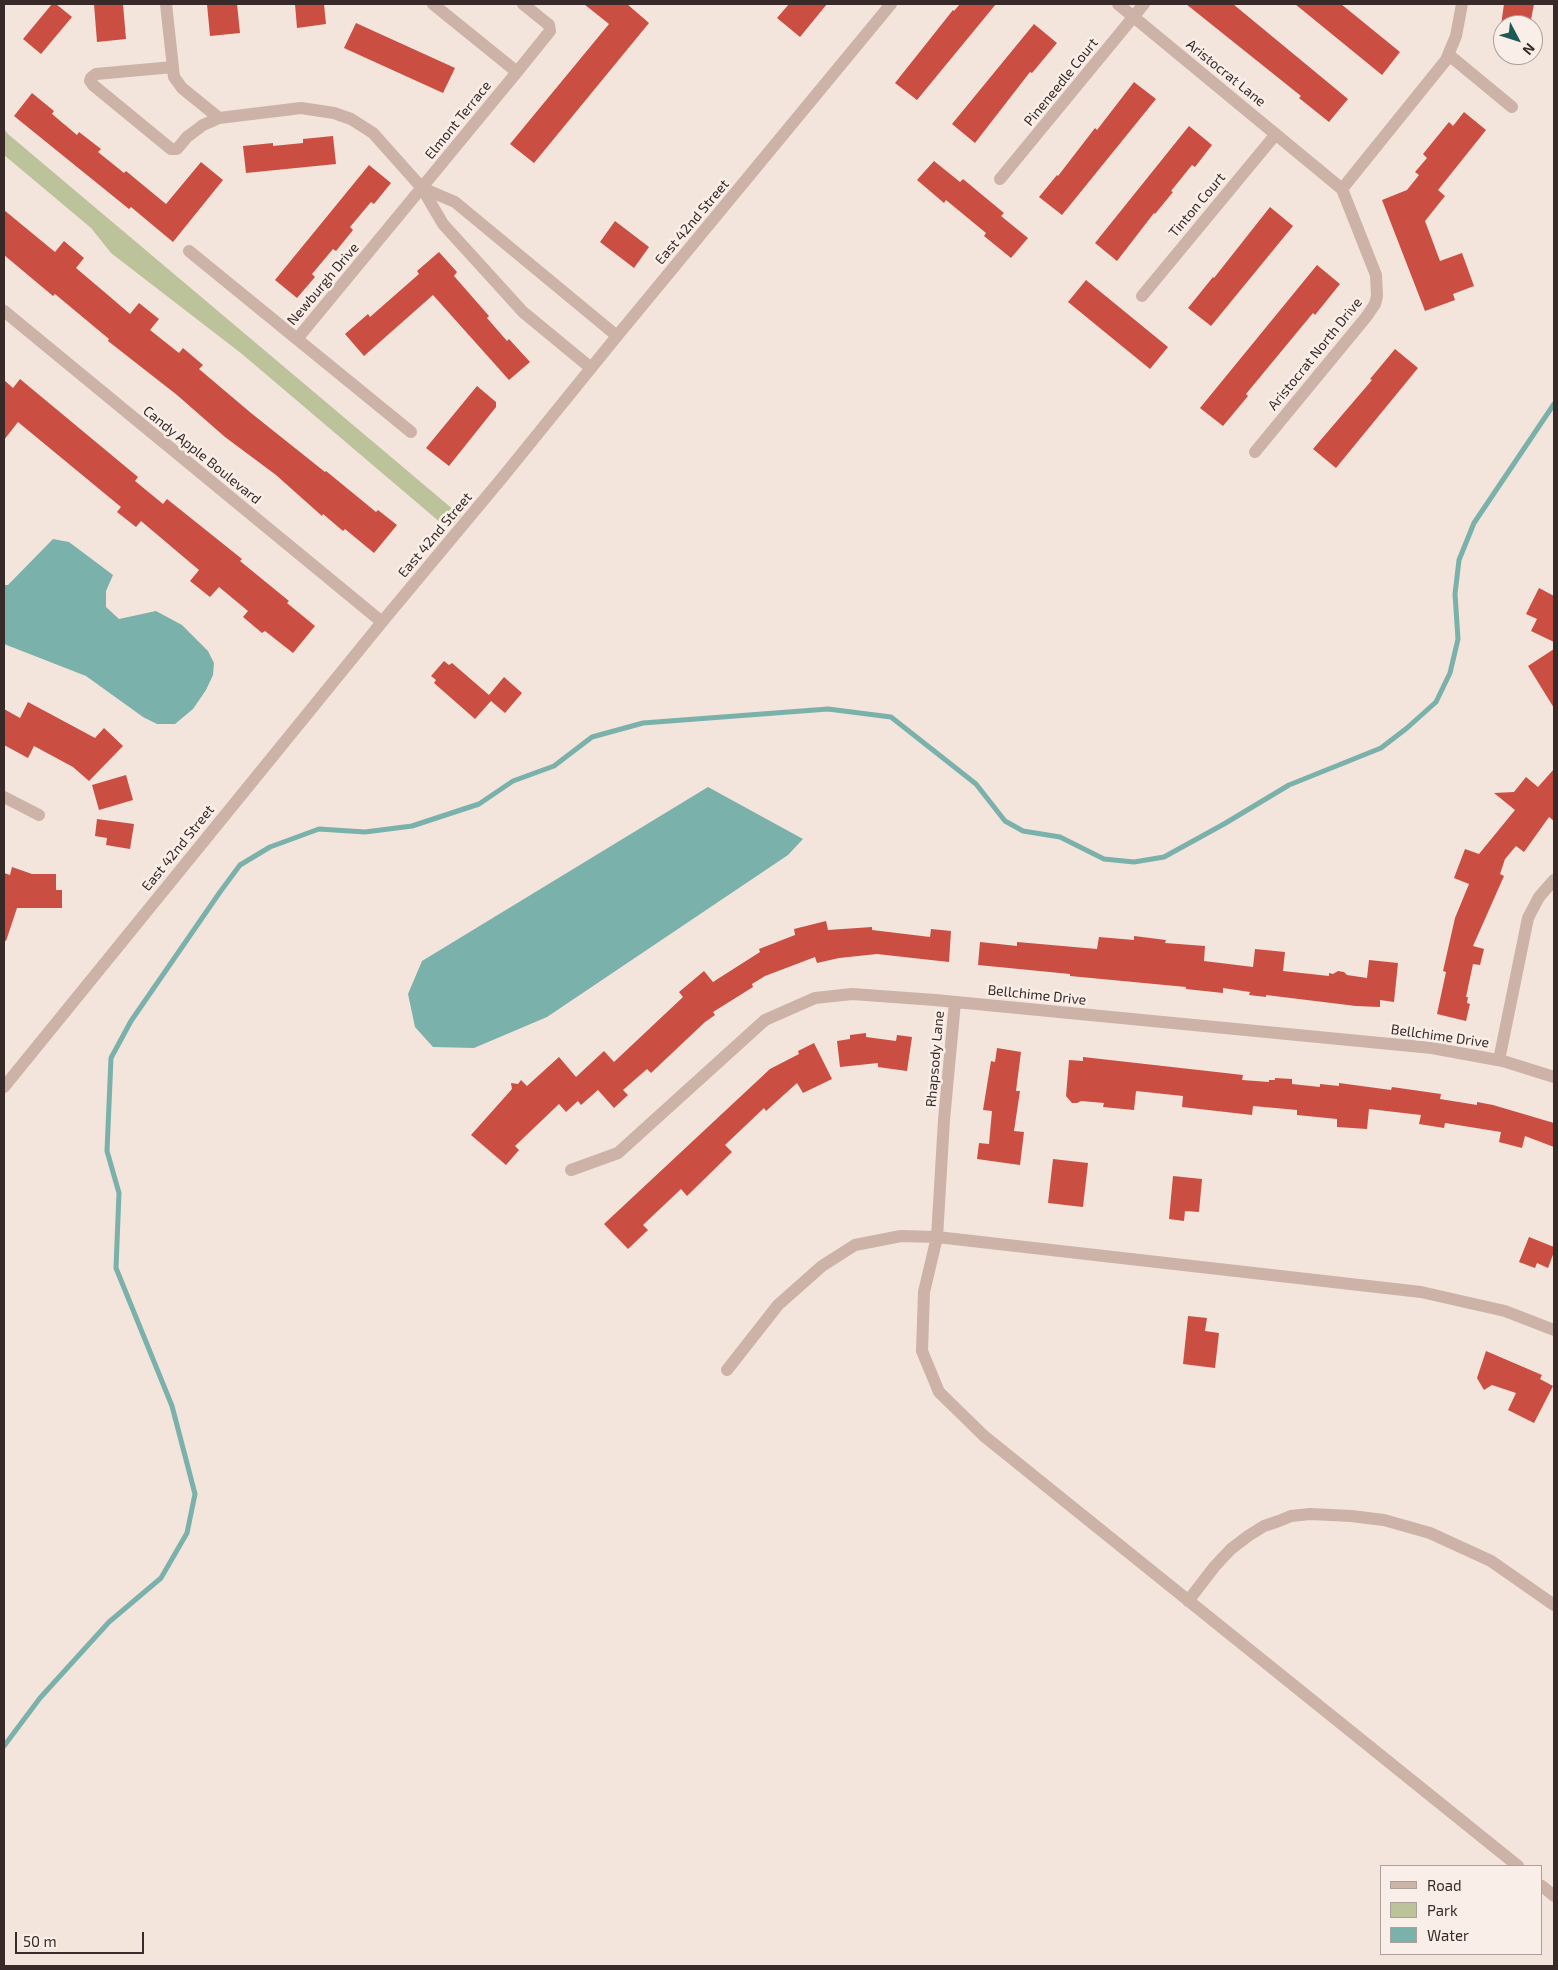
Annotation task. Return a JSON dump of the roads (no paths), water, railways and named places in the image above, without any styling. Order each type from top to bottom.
[{"type":"street","points":[[166,4],[174,77],[179,85],[218,118]]},
{"type":"street","points":[[433,4],[517,72]]},
{"type":"street","name":"Elmont Terrace","points":[[422,188],[550,32],[548,25],[522,4]]},
{"type":"street","name":"East 42nd Street","points":[[4,1087],[382,622],[891,4]]},
{"type":"street","name":"Aristocrat Lane","points":[[1118,4],[1314,166]]},
{"type":"street","name":"Pineneedle Court","points":[[1000,179],[1144,4]]},
{"type":"street","points":[[1342,189],[1439,70],[1449,55],[1458,30],[1462,4]]},
{"type":"street","points":[[1449,55],[1512,107]]},
{"type":"street","points":[[173,67],[96,74],[90,81],[172,149],[177,148],[203,124],[225,116],[301,108],[316,109],[344,116],[363,125],[373,133],[422,188],[443,224],[523,312],[591,368]]},
{"type":"street","name":"Tinton Court","points":[[1142,296],[1276,134]]},
{"type":"street","name":"Aristocrat North Drive","points":[[1255,452],[1368,316],[1376,301],[1378,287],[1376,275],[1342,189],[1314,166]]},
{"type":"street","points":[[422,188],[455,202],[617,336]]},
{"type":"street","name":"Newburgh Drive","points":[[189,251],[297,339],[422,188]]},
{"type":"street","name":"Candy Apple Boulevard","points":[[6,317],[382,622]]},
{"type":"street","points":[[297,339],[411,432]]},
{"type":"street","points":[[4,796],[39,815]]},
{"type":"street","points":[[1499,1060],[1528,918],[1540,897],[1554,880]]},
{"type":"street","name":"Bellchime Drive","points":[[571,1170],[618,1153],[764,1020],[815,998],[852,994],[955,1002],[1432,1048],[1499,1060],[1554,1077]]},
{"type":"street","name":"Rhapsody Lane","points":[[955,1002],[944,1120],[937,1237],[924,1292],[922,1351],[939,1392],[984,1436],[1517,1865]]},
{"type":"street","points":[[727,1370],[778,1305],[830,1261],[855,1245],[901,1236],[937,1237],[1421,1292],[1505,1311],[1554,1330]]},
{"type":"street","points":[[1188,1601],[1215,1566],[1248,1536],[1264,1526],[1279,1520],[1291,1516],[1310,1514],[1384,1520],[1430,1533],[1491,1561],[1554,1605]]},
{"type":"street","points":[[1543,1887],[1554,1896]]},
{"type":"water","points":[[53,539],[69,542],[113,575],[106,591],[106,607],[119,619],[156,611],[182,625],[208,651],[214,663],[213,675],[206,690],[193,709],[175,724],[157,724],[143,717],[86,676],[4,644],[4,585],[8,585]]},
{"type":"water","points":[[708,787],[803,839],[788,855],[547,1017],[474,1048],[433,1047],[415,1027],[408,994],[422,961]]},
{"type":"waterway","points":[[4,1746],[40,1698],[109,1622],[161,1578],[187,1533],[195,1494],[172,1406],[116,1268],[119,1193],[107,1151],[111,1058],[131,1021],[240,865],[270,847],[319,829],[365,832],[412,826],[479,804],[513,781],[554,766],[592,737],[643,723],[828,709],[891,717],[976,784],[1005,821],[1023,831],[1060,837],[1104,859],[1134,862],[1164,857],[1289,785],[1381,748],[1436,702],[1450,673],[1458,639],[1455,594],[1459,560],[1474,523],[1554,404]]}]
